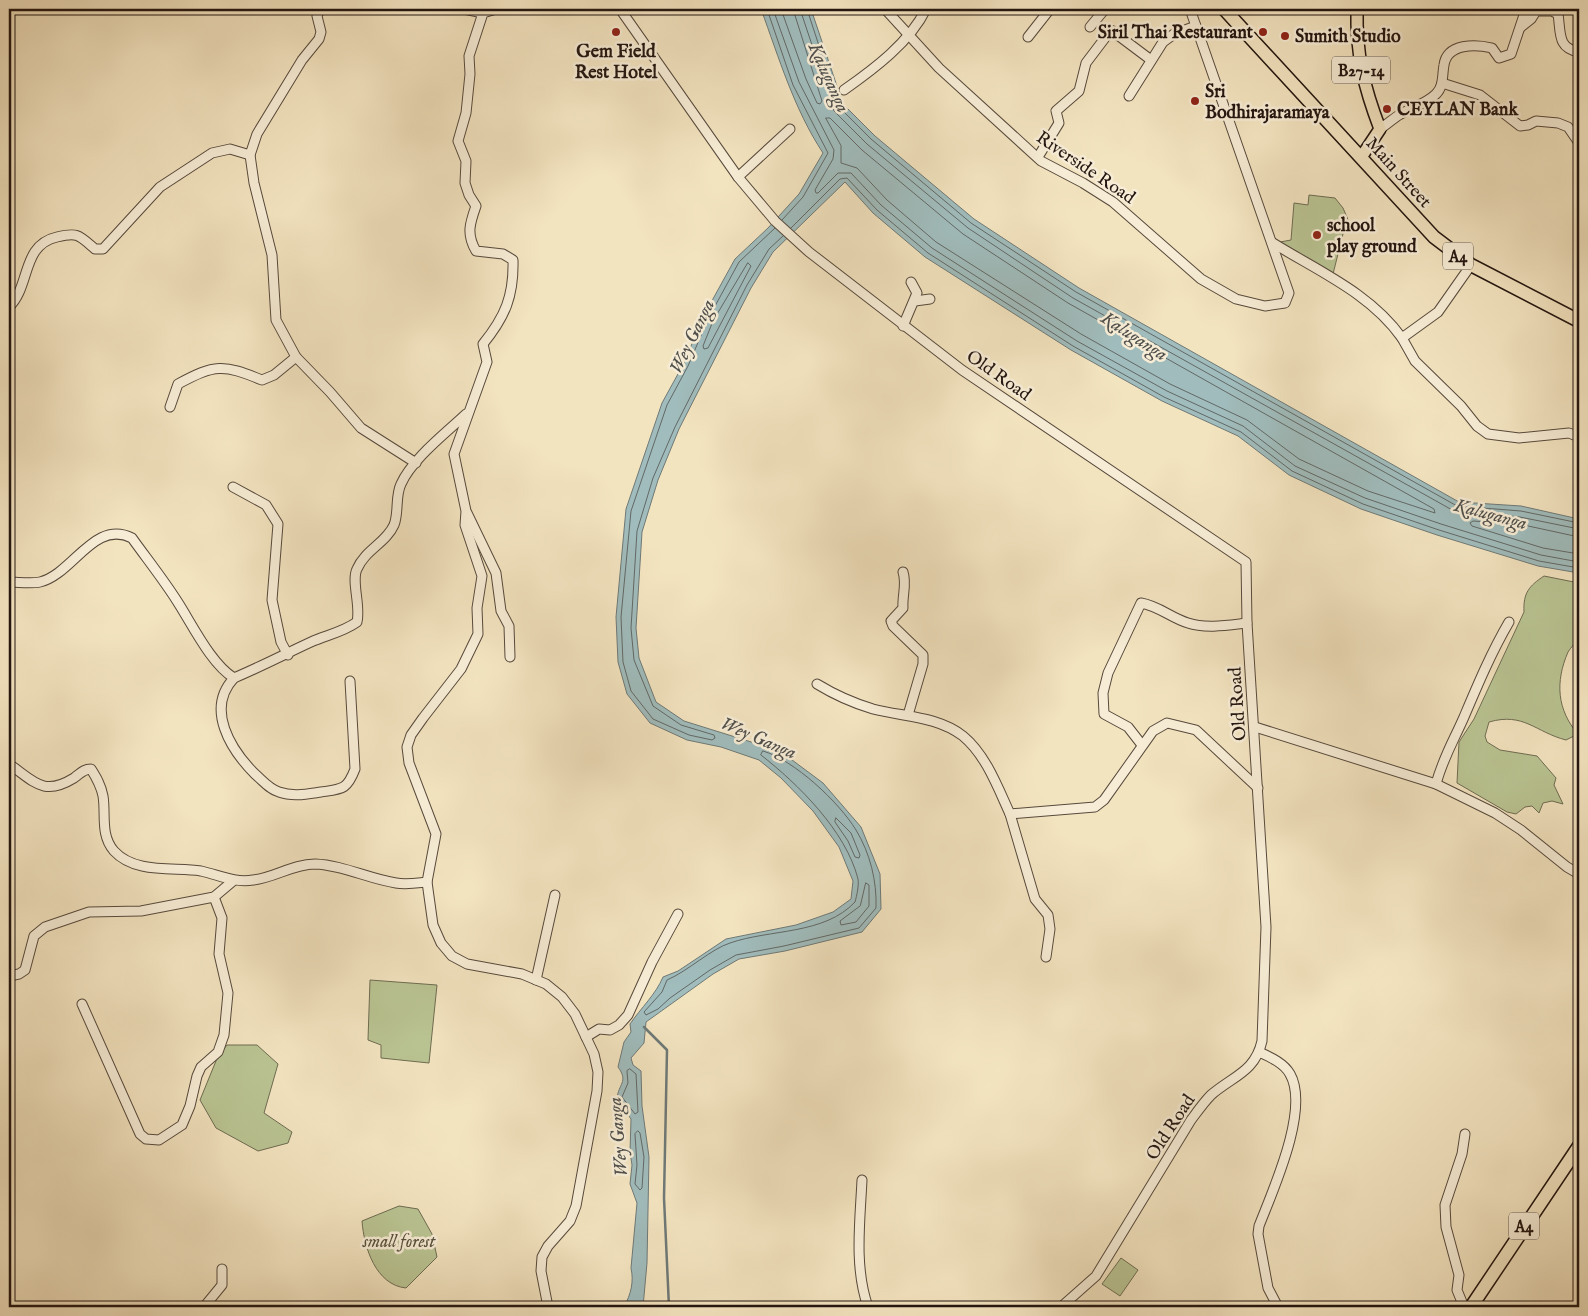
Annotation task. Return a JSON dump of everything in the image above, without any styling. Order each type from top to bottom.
[{"type":"highway","name":"Main Street","points":[[1224,9],[1434,236],[1471,265],[1579,322]]},
{"type":"highway","name":"A4","points":[[1471,1307],[1579,1146]]},
{"type":"main road","name":"B27-14","points":[[1357,9],[1361,71],[1365,91],[1380,129]]},
{"type":"main road","points":[[1362,156],[1380,129]]},
{"type":"street","points":[[320,9],[317,16],[321,32],[319,39],[302,60],[262,126],[252,146],[250,155],[254,183],[272,255],[276,320],[296,357],[361,428],[416,463]]},
{"type":"street","points":[[464,9],[483,13],[496,9]]},
{"type":"street","name":"Old Road","points":[[620,9],[738,177],[775,220],[809,252],[974,379],[1246,562],[1247,623],[1266,927],[1262,1041],[1252,1065],[1210,1096],[1191,1120],[1096,1276],[1062,1307]]},
{"type":"street","name":"Riverside Road","points":[[885,9],[939,68],[1038,157],[1113,202],[1201,279],[1216,289],[1236,299],[1265,306],[1285,302],[1289,293],[1273,243]]},
{"type":"street","points":[[844,90],[863,76],[908,36],[926,9]]},
{"type":"street","points":[[1028,37],[1050,9]]},
{"type":"street","points":[[1090,27],[1105,9]]},
{"type":"street","points":[[1190,9],[1273,243],[1363,297],[1389,320],[1415,361],[1488,434],[1519,438],[1570,433],[1579,437]]},
{"type":"street","points":[[1380,129],[1399,115],[1432,98],[1439,91],[1442,83],[1444,62],[1453,52],[1467,45],[1476,44],[1492,48],[1499,58],[1511,54],[1526,9]]},
{"type":"street","points":[[1520,27],[1531,19],[1536,11],[1552,11],[1558,14],[1563,45],[1569,50],[1579,52]]},
{"type":"street","points":[[483,13],[472,39],[469,56],[470,74],[466,113],[458,141],[466,161],[465,183],[469,195],[476,206],[468,229],[470,241],[476,251],[503,254],[513,260],[514,283],[500,323],[483,344],[487,362],[454,454],[466,511],[496,573],[501,612],[509,626],[510,656]]},
{"type":"street","points":[[1129,96],[1163,42],[1174,34],[1196,26]]},
{"type":"street","points":[[1038,157],[1059,123],[1056,112],[1079,91],[1086,63],[1111,30],[1151,60]]},
{"type":"street","points":[[1442,83],[1480,95],[1520,126],[1536,121],[1558,123],[1568,128],[1579,143]]},
{"type":"street","points":[[738,177],[790,129]]},
{"type":"street","points":[[9,307],[15,301],[30,258],[38,246],[49,239],[73,233],[81,236],[95,249],[103,249],[160,187],[212,153],[230,150],[250,155]]},
{"type":"street","points":[[1402,338],[1438,312],[1471,265]]},
{"type":"street","points":[[903,326],[917,293],[911,282]]},
{"type":"street","points":[[915,301],[930,299]]},
{"type":"street","points":[[170,407],[178,384],[202,371],[225,367],[235,368],[262,380],[274,374],[296,357]]},
{"type":"street","points":[[350,680],[355,769],[351,781],[343,789],[295,795],[280,792],[268,787],[239,759],[223,727],[221,717],[222,698],[227,686],[234,678],[288,655],[312,642],[345,630],[357,622],[359,614],[356,570],[367,553],[389,532],[394,524],[400,484],[416,463],[468,412]]},
{"type":"street","points":[[233,487],[266,505],[278,524],[272,600],[281,642],[288,655]]},
{"type":"street","points":[[466,511],[465,525],[468,538],[482,576],[477,608],[478,634],[461,669],[411,735],[407,747],[410,762],[436,834],[427,882],[433,925],[441,943],[452,956],[467,964],[522,974],[546,984],[562,997],[575,1014],[594,1054],[598,1072],[597,1091],[576,1206],[570,1221],[548,1246],[542,1257],[541,1271],[548,1307]]},
{"type":"street","points":[[9,582],[40,582],[52,576],[101,537],[113,533],[122,533],[132,538],[176,599],[216,661],[226,674],[234,678]]},
{"type":"street","points":[[903,572],[906,581],[902,596],[902,608],[891,621],[893,626],[923,655],[908,716]]},
{"type":"street","points":[[1142,745],[1128,727],[1104,714],[1103,693],[1108,673],[1141,603],[1153,605],[1189,624],[1220,626],[1247,623]]},
{"type":"street","points":[[1436,784],[1444,757],[1463,719],[1490,655],[1509,622]]},
{"type":"street","points":[[817,684],[840,698],[873,708],[940,722],[964,737],[988,768],[1010,814],[1035,899],[1048,915],[1050,929],[1046,956]]},
{"type":"street","points":[[1010,814],[1095,807],[1104,800],[1153,731],[1167,723],[1196,730],[1258,788]]},
{"type":"street","points":[[1255,727],[1436,784],[1495,813],[1522,830],[1567,867],[1579,874]]},
{"type":"street","points":[[9,764],[41,786],[50,788],[73,778],[86,769],[91,769],[101,788],[105,834],[114,851],[132,862],[145,867],[202,872],[233,881],[254,880],[303,865],[316,864],[336,867],[399,884],[427,882]]},
{"type":"street","points":[[9,976],[20,974],[25,970],[34,936],[45,927],[89,912],[141,911],[214,897],[233,881]]},
{"type":"street","points":[[536,980],[555,895]]},
{"type":"street","points":[[82,1004],[140,1134],[146,1140],[159,1140],[182,1125],[190,1106],[196,1076],[201,1067],[218,1052],[224,1035],[228,994],[219,954],[222,918],[214,897]]},
{"type":"street","points":[[586,1037],[599,1029],[610,1030],[619,1025],[628,1015],[652,962],[678,914]]},
{"type":"street","points":[[1259,1052],[1284,1066],[1290,1074],[1296,1090],[1291,1142],[1259,1226],[1258,1234],[1268,1288],[1278,1307]]},
{"type":"street","points":[[1464,1307],[1457,1290],[1459,1275],[1446,1227],[1445,1205],[1462,1154],[1465,1134]]},
{"type":"street","points":[[862,1180],[859,1231],[862,1289],[868,1307]]},
{"type":"street","points":[[204,1307],[222,1286],[222,1269]]},
{"type":"green space","name":"school play ground","points":[[1309,195],[1335,198],[1343,208],[1349,222],[1344,230],[1333,274],[1280,242],[1291,240],[1294,203],[1308,205]]},
{"type":"green space","points":[[1544,576],[1579,583],[1580,632],[1577,640],[1568,652],[1561,674],[1560,685],[1562,705],[1571,725],[1578,734],[1566,740],[1555,737],[1521,721],[1511,719],[1489,722],[1485,736],[1487,742],[1500,750],[1537,756],[1556,778],[1554,785],[1563,804],[1552,801],[1543,803],[1539,813],[1532,806],[1525,807],[1516,814],[1507,812],[1457,783],[1459,742],[1474,719],[1524,612],[1528,591],[1534,583]]},
{"type":"green space","points":[[370,980],[437,985],[429,1063],[381,1058],[381,1045],[368,1040]]},
{"type":"green space","points":[[227,1045],[257,1045],[278,1064],[264,1113],[292,1132],[288,1143],[258,1151],[216,1128],[200,1100],[218,1056]]},
{"type":"green space","name":"small forest","points":[[399,1206],[418,1209],[432,1234],[437,1257],[406,1288],[387,1280],[379,1273],[369,1253],[362,1221]]},
{"type":"green space","points":[[1121,1258],[1138,1270],[1120,1296],[1102,1284]]},
{"type":"water","name":"Kaluganga","points":[[761,9],[811,9],[843,104],[875,136],[974,219],[1079,288],[1459,502],[1521,506],[1579,519],[1579,573],[1538,566],[1437,535],[1361,509],[1289,475],[1238,436],[1162,401],[1071,350],[925,257],[873,213],[845,182],[773,252],[751,288],[679,429],[658,480],[642,532],[636,628],[639,658],[656,702],[684,721],[780,751],[823,783],[861,827],[880,874],[881,909],[862,932],[785,951],[739,959],[713,974],[646,1022],[644,1043],[631,1058],[633,1065],[641,1071],[642,1106],[649,1157],[647,1263],[643,1307],[624,1307],[632,1283],[631,1268],[637,1203],[630,1184],[632,1165],[630,1152],[631,1119],[617,1099],[623,1080],[618,1067],[624,1042],[631,1032],[630,1024],[663,977],[678,971],[726,939],[796,925],[833,912],[851,899],[853,881],[839,847],[813,811],[781,778],[759,760],[721,747],[687,740],[650,723],[627,694],[618,662],[616,617],[626,509],[662,403],[684,363],[703,317],[735,259],[768,228],[799,194],[823,153],[795,101]]},
{"type":"waterway","points":[[644,1027],[667,1050],[664,1198],[669,1307]]},
{"type":"place","name":"Gem Field Rest Hotel","points":[[616,32]]},
{"type":"place","name":"Siril Thai Restaurant","points":[[1263,32]]},
{"type":"place","name":"Sumith Studio","points":[[1285,36]]},
{"type":"place","name":"Sri Bodhirajaramaya","points":[[1195,101]]},
{"type":"place","name":"CEYLAN Bank","points":[[1387,109]]},
{"type":"place","name":"school play ground","points":[[1317,235]]},
{"type":"water label","name":"Wey Ganga","points":[[691,336]]},
{"type":"water label","name":"Wey Ganga","points":[[759,737]]},
{"type":"water label","name":"Wey Ganga","points":[[617,1137]]}]
